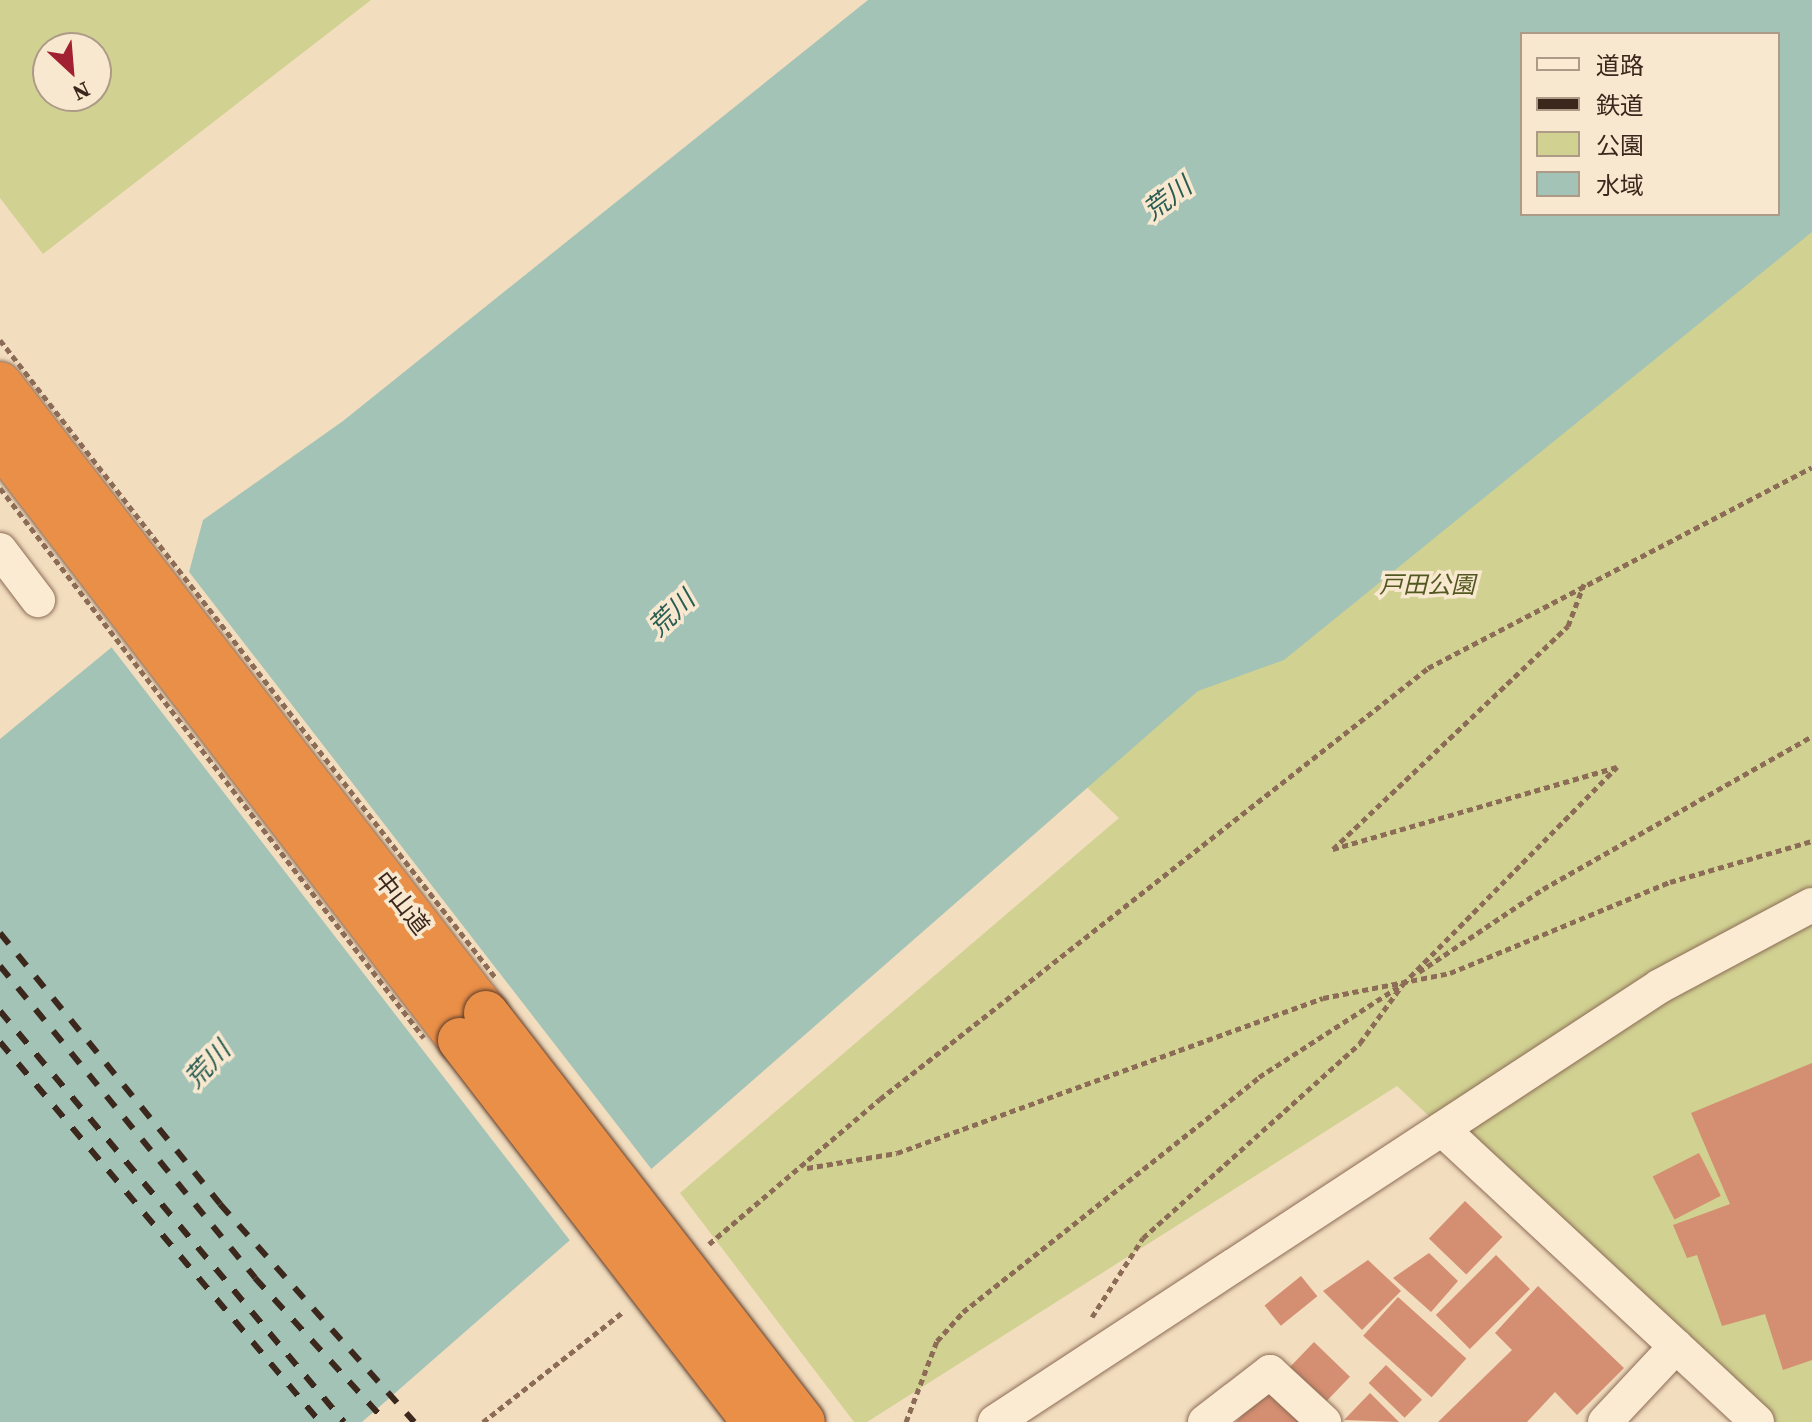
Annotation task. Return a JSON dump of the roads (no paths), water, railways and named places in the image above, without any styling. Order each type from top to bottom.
[{"type":"highway","name":"中山道","points":[[0,384],[803,1422]]},
{"type":"highway","name":"中山道","points":[[0,442],[754,1422]]},
{"type":"street","points":[[0,550],[38,600]]},
{"type":"street","points":[[995,1422],[1660,986],[1812,905]]},
{"type":"street","points":[[1442,1129],[1757,1422]]},
{"type":"street","points":[[1605,1422],[1676,1346]]},
{"type":"street","points":[[1205,1422],[1270,1372],[1324,1422]]},
{"type":"water","name":"荒川","points":[[868,0],[1812,0],[1812,232],[1284,660],[1198,691],[362,1422],[0,1422],[0,739],[185,587],[203,520],[343,421]]},
{"type":"railway","points":[[0,933],[220,1204],[414,1422]]},
{"type":"railway","points":[[0,966],[255,1278],[386,1422]]},
{"type":"railway","points":[[0,1011],[344,1422]]},
{"type":"railway","points":[[0,1042],[320,1422]]},
{"type":"park label","name":"戸田公園","points":[[1427,585]]}]
